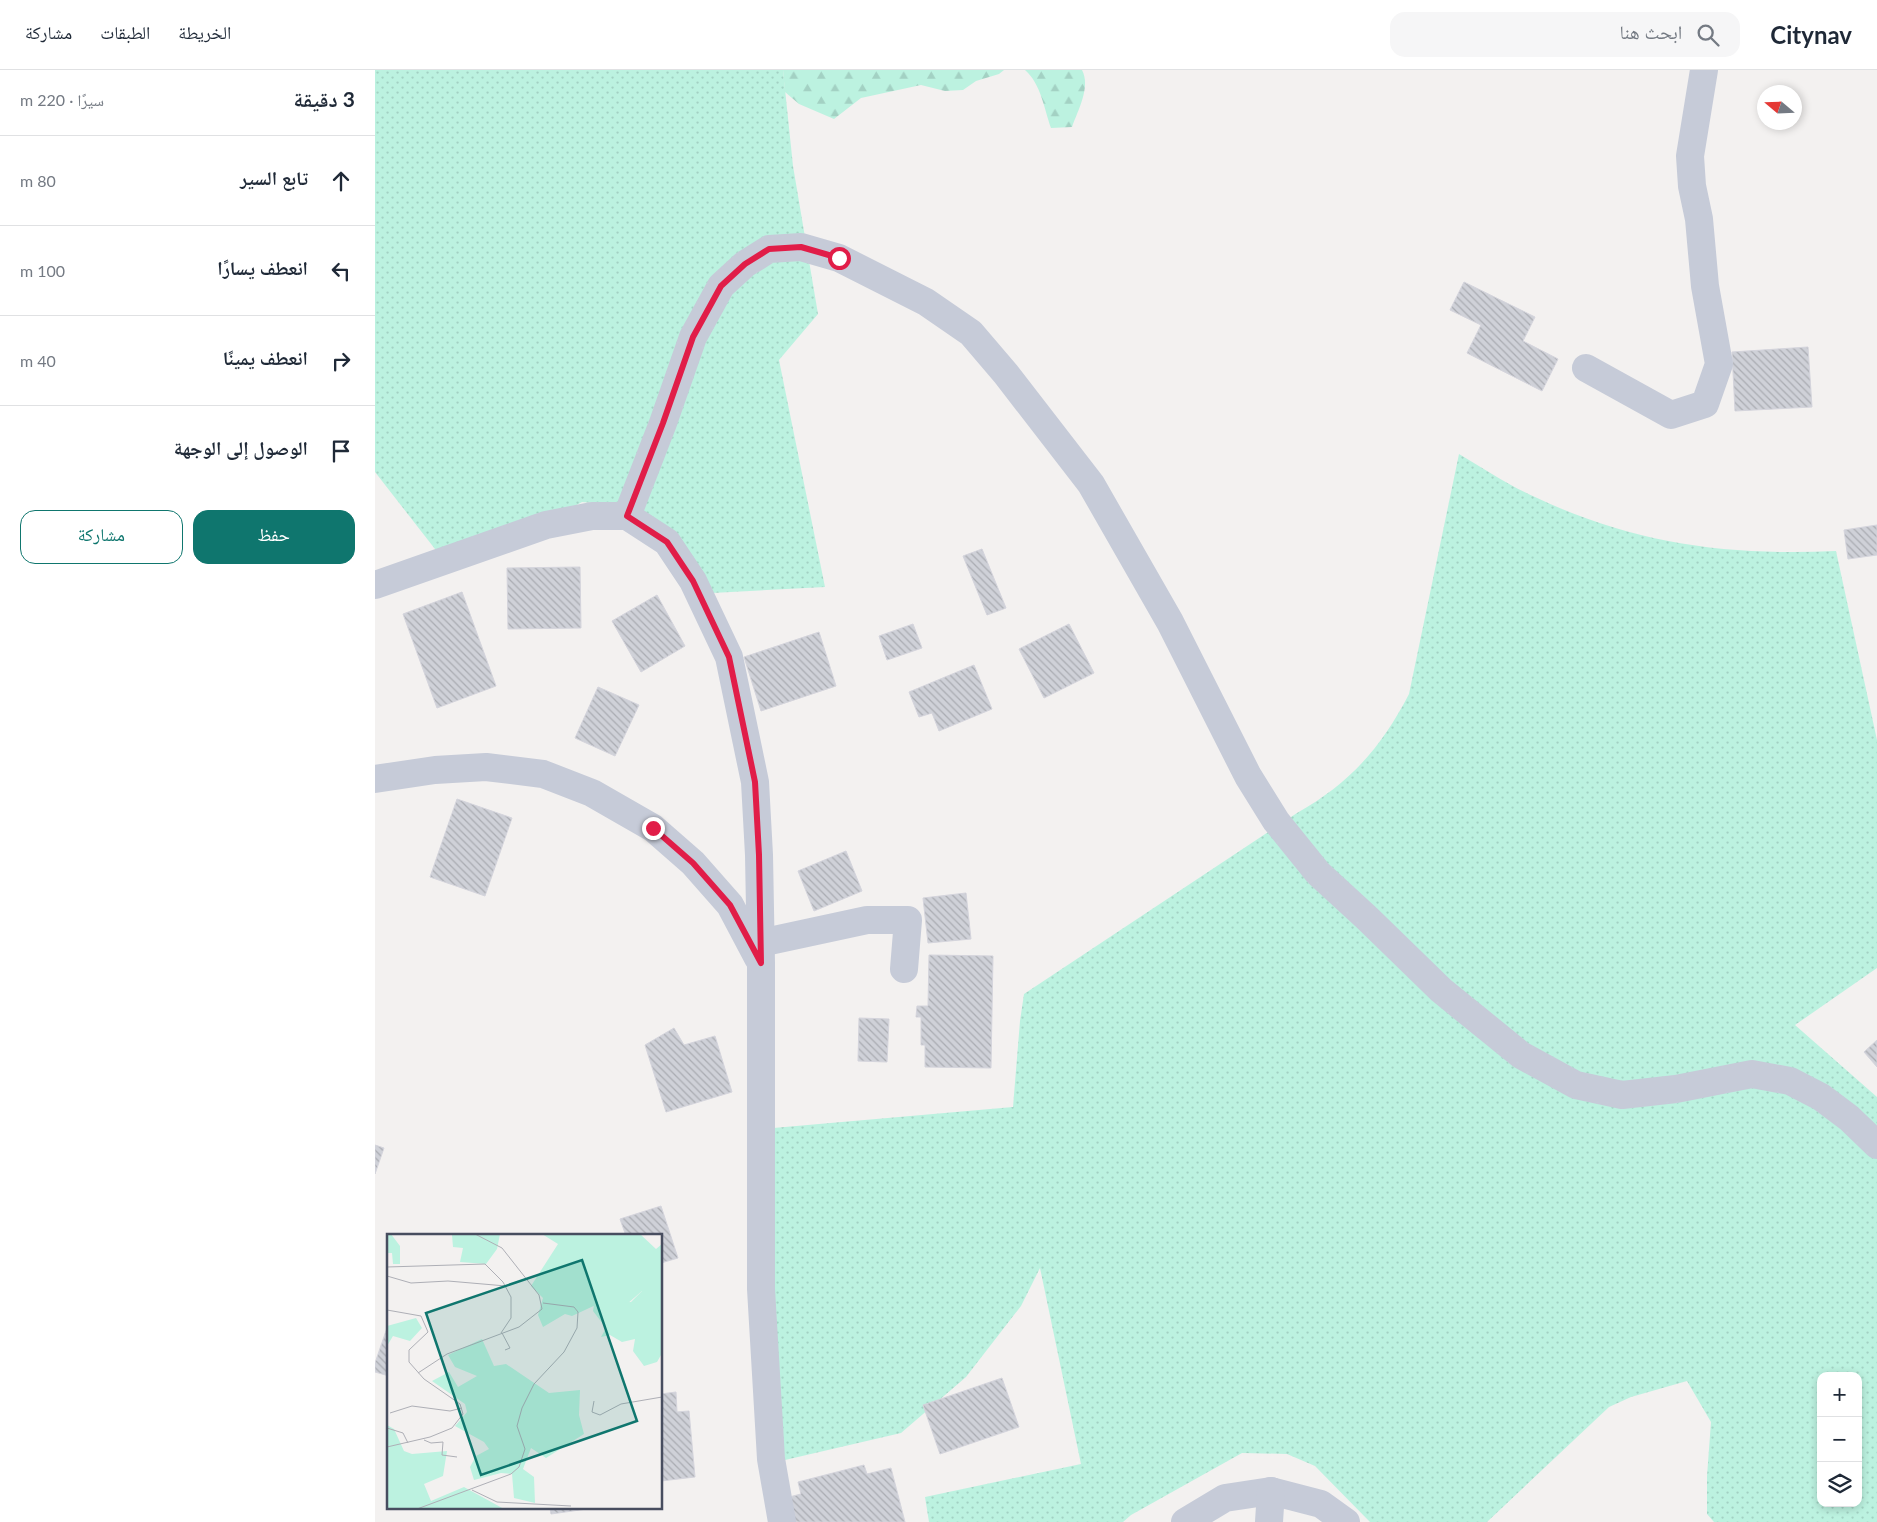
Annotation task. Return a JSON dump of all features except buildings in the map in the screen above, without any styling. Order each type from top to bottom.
[{"type":"street","points":[[1586,368],[1671,414],[1705,404],[1719,364],[1705,286],[1699,219],[1691,186],[1690,156],[1704,70]]},
{"type":"street","points":[[627,516],[663,423],[693,337],[721,286],[745,264],[769,249],[801,247],[839,258],[926,302],[971,333],[1006,374],[1091,484],[1170,622],[1248,776],[1276,821],[1319,873],[1441,990],[1521,1055],[1576,1085],[1622,1094],[1676,1089],[1753,1074],[1790,1081],[1821,1096],[1849,1118],[1877,1145]]},
{"type":"street","points":[[375,585],[546,525],[592,516],[627,516],[667,542],[693,581],[729,657],[755,782],[761,953],[761,1289],[771,1459],[782,1522]]},
{"type":"street","points":[[376,781],[435,770],[486,766],[543,774],[592,793],[653,828],[693,863],[730,905],[761,953]]},
{"type":"street","points":[[761,953],[867,920],[908,920],[904,969]]},
{"type":"street","points":[[1269,1522],[1271,1492]]},
{"type":"street","points":[[1185,1522],[1225,1498],[1271,1492],[1321,1504],[1346,1522]]},
{"type":"green space","points":[[375,70],[783,70],[793,166],[818,314],[779,360],[825,587],[712,593],[593,503],[582,502],[533,530],[449,567],[375,472]]},
{"type":"green space","points":[[783,70],[1004,70],[999,74],[976,81],[963,90],[945,91],[921,85],[861,98],[834,119],[799,104],[785,92]]},
{"type":"green space","points":[[1025,70],[1082,70],[1085,84],[1084,91],[1072,127],[1051,128],[1035,82]]},
{"type":"green space","points":[[1459,454],[1535,497],[1572,513],[1645,536],[1719,549],[1796,552],[1836,551],[1877,740],[1877,968],[1795,1025],[1877,1097],[1877,1522],[1714,1522],[1707,1514],[1707,1476],[1711,1422],[1687,1381],[1631,1397],[1609,1407],[1487,1522],[1370,1522],[1315,1466],[1287,1454],[1242,1453],[1131,1515],[1123,1522],[929,1522],[925,1497],[1081,1464],[1040,1268],[1021,1306],[966,1377],[901,1433],[785,1460],[774,1389],[752,1130],[1013,1107],[1024,994],[1333,789],[1375,747],[1409,694]]},
{"type":"route","points":[[653,828],[693,863],[730,905],[761,963],[759,855],[755,782],[729,657],[693,581],[667,542],[627,516],[663,423],[693,337],[721,286],[745,264],[769,249],[801,247],[839,258]]}]
